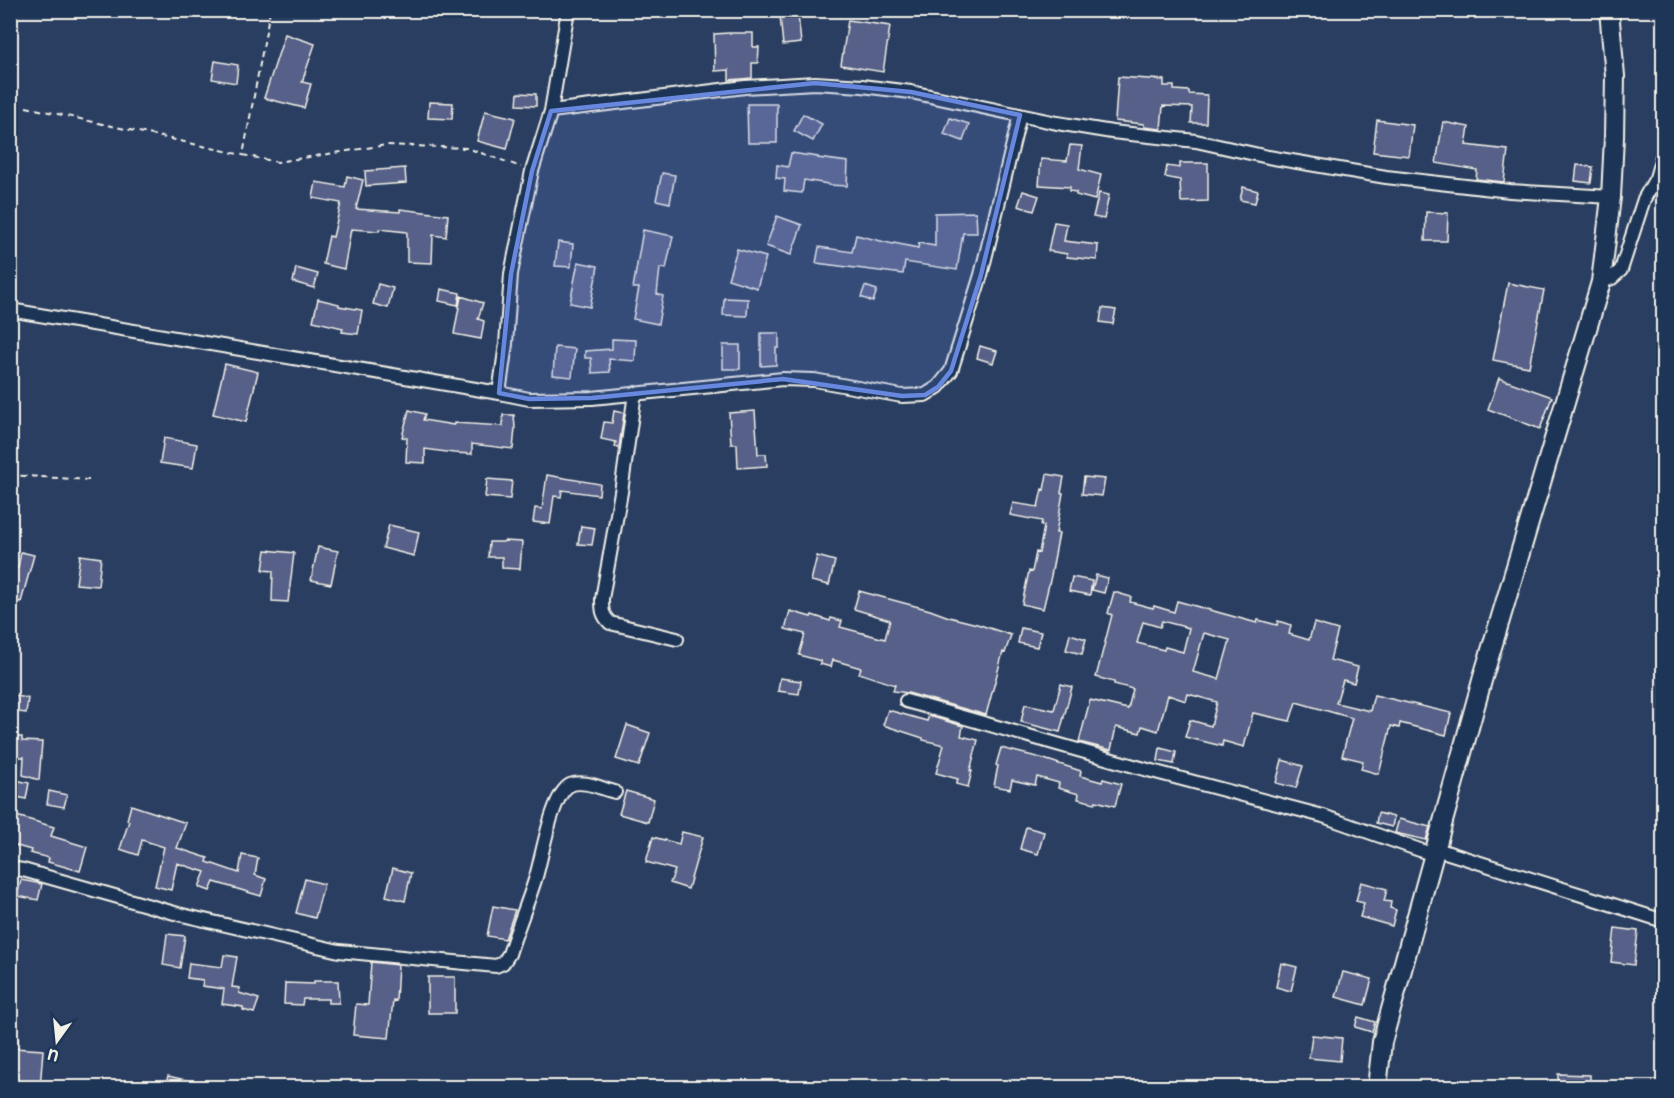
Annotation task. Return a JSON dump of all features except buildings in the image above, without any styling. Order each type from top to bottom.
[{"type":"street","points":[[499,393],[512,274],[532,171],[551,111],[568,10]]},
{"type":"street","points":[[1377,1088],[1382,1042],[1483,677],[1601,282],[1611,197],[1615,76],[1609,10]]},
{"type":"street","points":[[551,111],[745,87],[815,83],[862,86],[911,92],[1112,132],[1196,141],[1268,157],[1386,177],[1510,192],[1611,197]]},
{"type":"street","points":[[10,310],[529,399],[592,398],[783,379],[814,380],[902,396],[925,395],[938,387],[951,371],[981,275],[1020,115]]},
{"type":"street","points":[[1601,282],[1621,270],[1644,199],[1660,178],[1664,150]]},
{"type":"street","points":[[635,393],[602,610],[604,617],[610,623],[677,639]]},
{"type":"street","points":[[906,701],[1126,765],[1323,816],[1664,921]]},
{"type":"street","points":[[10,868],[178,914],[339,951],[496,966],[504,963],[509,954],[536,878],[551,818],[561,792],[569,786],[584,783],[615,792]]},
{"type":"path","points":[[243,155],[270,10]]},
{"type":"path","points":[[26,107],[277,162],[386,145],[467,148],[532,171]]},
{"type":"path","points":[[10,475],[89,480]]},
{"type":"highlighted area","points":[[815,83],[911,92],[1020,115],[981,275],[951,371],[938,387],[925,395],[902,396],[783,379],[592,398],[529,399],[499,393],[511,274],[532,171],[551,111]]}]
